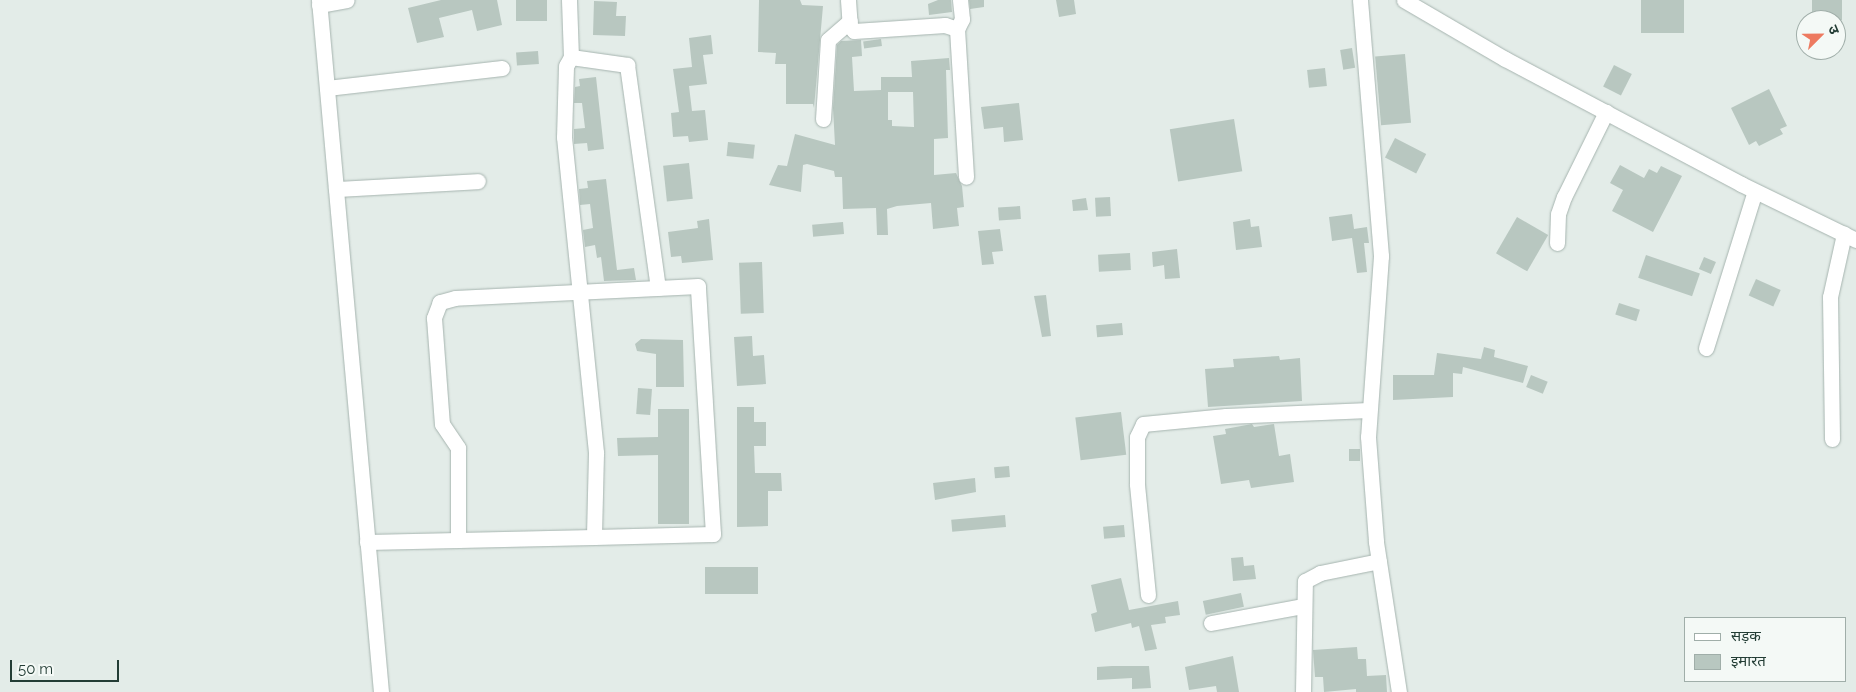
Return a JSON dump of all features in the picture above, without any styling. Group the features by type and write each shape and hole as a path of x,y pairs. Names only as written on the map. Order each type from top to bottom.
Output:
{"street":[{"path":"347,0 319,3 381,692"},
{"path":"569,0 571,57 566,66 564,136 578,292 596,453 594,537"},
{"path":"848,0 852,30 858,32 921,26 957,29"},
{"path":"960,0 962,19 957,29 966,178"},
{"path":"1360,0 1380,256 1369,410 1370,474 1379,561 1399,692"},
{"path":"1404,0 1606,112 1755,191 1850,237 1830,297 1832,439"},
{"path":"823,119 828,40 850,21"},
{"path":"571,57 627,65 658,288"},
{"path":"327,88 502,68"},
{"path":"1557,243 1558,214 1564,197 1606,112"},
{"path":"336,189 478,181"},
{"path":"1706,348 1755,191"},
{"path":"368,542 594,537 712,534 698,286 455,298 440,302 436,307 442,424 458,448 458,540"},
{"path":"1148,595 1137,484 1137,437 1143,424 1226,416 1369,410"},
{"path":"1304,692 1303,606 1305,581 1312,575 1379,561"},
{"path":"1211,623 1303,606"}],"building":[{"path":"441,0 497,0 502,25 477,31 472,10 439,18 444,37 417,43 408,8"},
{"path":"516,0 547,0 547,21 516,21"},
{"path":"759,0 800,0 802,5 823,6 814,108 813,104 786,104 786,64 775,64 776,53 758,52"},
{"path":"938,0 951,0 952,12 929,15 928,4"},
{"path":"969,0 984,0 984,7 970,9"},
{"path":"1056,0 1074,0 1076,14 1059,17"},
{"path":"1641,0 1684,0 1684,33 1641,33"},
{"path":"1812,0 1842,0 1842,10 1812,10"},
{"path":"594,1 617,2 616,16 626,16 625,36 593,35"},
{"path":"711,35 713,54 703,55 707,84 689,86 692,111 705,110 708,140 689,142 688,136 673,137 671,113 679,112 673,69 692,67 689,38"},
{"path":"881,39 882,46 864,48 863,42"},
{"path":"861,40 862,56 852,57 854,91 881,90 881,77 912,77 911,61 949,58 950,70 946,70 948,138 934,139 934,175 956,173 962,186 964,207 957,208 959,226 933,229 931,203 897,206 887,209 888,235 877,235 876,208 843,209 842,177 835,177 834,171 807,164 803,165 801,192 769,185 778,165 787,166 795,134 835,145 833,108 837,45 841,41","holes":["888,92 913,92 914,127 892,126 892,120 888,120"]},
{"path":"1352,48 1355,68 1343,70 1340,50"},
{"path":"538,51 539,64 517,66 516,53"},
{"path":"1405,54 1411,123 1381,125 1375,57"},
{"path":"1614,65 1632,74 1621,95 1603,86"},
{"path":"1325,68 1327,86 1309,88 1307,70"},
{"path":"596,77 604,149 588,151 587,143 574,144 574,129 585,128 582,103 574,103 575,87 580,86 579,79"},
{"path":"1769,89 1787,126 1780,129 1783,134 1759,146 1756,141 1749,145 1731,108"},
{"path":"1019,103 1023,140 1004,142 1003,127 984,129 981,107"},
{"path":"1234,119 1242,171 1178,182 1170,129"},
{"path":"1395,138 1426,154 1416,173 1385,158"},
{"path":"728,142 755,145 753,159 727,156"},
{"path":"689,163 693,199 667,202 663,166"},
{"path":"1620,165 1644,178 1649,169 1657,173 1661,166 1682,176 1653,232 1612,211 1623,190 1610,183"},
{"path":"606,179 617,270 634,268 636,280 604,281 601,257 597,258 595,245 585,247 583,230 593,228 590,204 580,205 579,189 588,188 587,181"},
{"path":"1110,197 1111,216 1096,217 1095,198"},
{"path":"1086,198 1088,210 1073,211 1072,200"},
{"path":"1020,206 1021,219 999,221 998,208"},
{"path":"1352,214 1354,229 1367,227 1369,243 1364,243 1367,272 1357,273 1352,238 1332,241 1329,217"},
{"path":"1517,217 1548,235 1527,271 1496,253"},
{"path":"709,219 713,260 682,263 681,256 671,257 668,232 698,228 697,221"},
{"path":"1250,219 1251,227 1259,226 1262,247 1236,250 1233,222"},
{"path":"843,222 844,234 813,237 812,225"},
{"path":"1000,229 1003,251 992,252 994,264 982,265 978,231"},
{"path":"1177,249 1180,278 1165,279 1164,265 1153,267 1152,252"},
{"path":"1130,253 1131,270 1099,272 1098,255"},
{"path":"1646,255 1700,274 1692,296 1638,278"},
{"path":"1704,257 1716,262 1711,274 1699,269"},
{"path":"762,262 764,313 741,314 739,263"},
{"path":"1756,279 1781,290 1773,306 1749,295"},
{"path":"1046,295 1051,336 1042,337 1034,296"},
{"path":"1619,303 1640,310 1636,321 1615,314"},
{"path":"1122,323 1123,335 1097,337 1096,325"},
{"path":"752,336 753,356 764,355 766,384 737,386 734,337"},
{"path":"641,339 683,340 684,387 656,387 656,354 637,351 635,344"},
{"path":"1484,347 1495,350 1494,357 1528,366 1523,383 1463,367 1462,374 1453,373 1453,397 1393,400 1393,375 1434,375 1437,353 1481,359"},
{"path":"1279,356 1280,360 1300,358 1302,401 1208,407 1205,369 1234,367 1233,359"},
{"path":"1531,375 1548,382 1543,394 1526,387"},
{"path":"638,388 652,389 650,415 636,414"},
{"path":"737,407 754,407 754,422 766,422 766,446 754,446 755,473 781,473 782,491 768,491 768,526 737,527"},
{"path":"658,409 689,409 689,524 658,524 658,455 618,456 617,438 658,437"},
{"path":"1121,412 1126,455 1081,460 1075,418"},
{"path":"1252,424 1254,427 1274,424 1279,456 1290,454 1294,482 1251,488 1249,480 1221,484 1213,436 1226,434 1225,429"},
{"path":"1349,449 1360,449 1360,461 1349,461"},
{"path":"1009,466 1010,477 995,478 994,467"},
{"path":"975,478 976,492 935,500 933,483"},
{"path":"1005,515 1006,527 952,532 951,520"},
{"path":"1124,525 1125,537 1104,539 1103,527"},
{"path":"1243,557 1244,566 1254,565 1256,579 1233,581 1231,558"},
{"path":"705,567 758,567 758,594 705,594"},
{"path":"1121,578 1129,610 1178,601 1180,615 1165,617 1166,623 1151,625 1157,649 1145,651 1139,626 1132,628 1131,623 1095,632 1091,614 1097,612 1091,585"},
{"path":"1241,593 1244,607 1206,615 1203,601"},
{"path":"1357,647 1358,659 1366,659 1367,676 1386,675 1387,692 1356,692 1356,689 1324,692 1323,677 1315,677 1313,650"},
{"path":"1233,656 1239,692 1217,692 1216,686 1189,690 1185,667"},
{"path":"1149,666 1151,688 1132,689 1132,678 1097,680 1097,667"}]}
